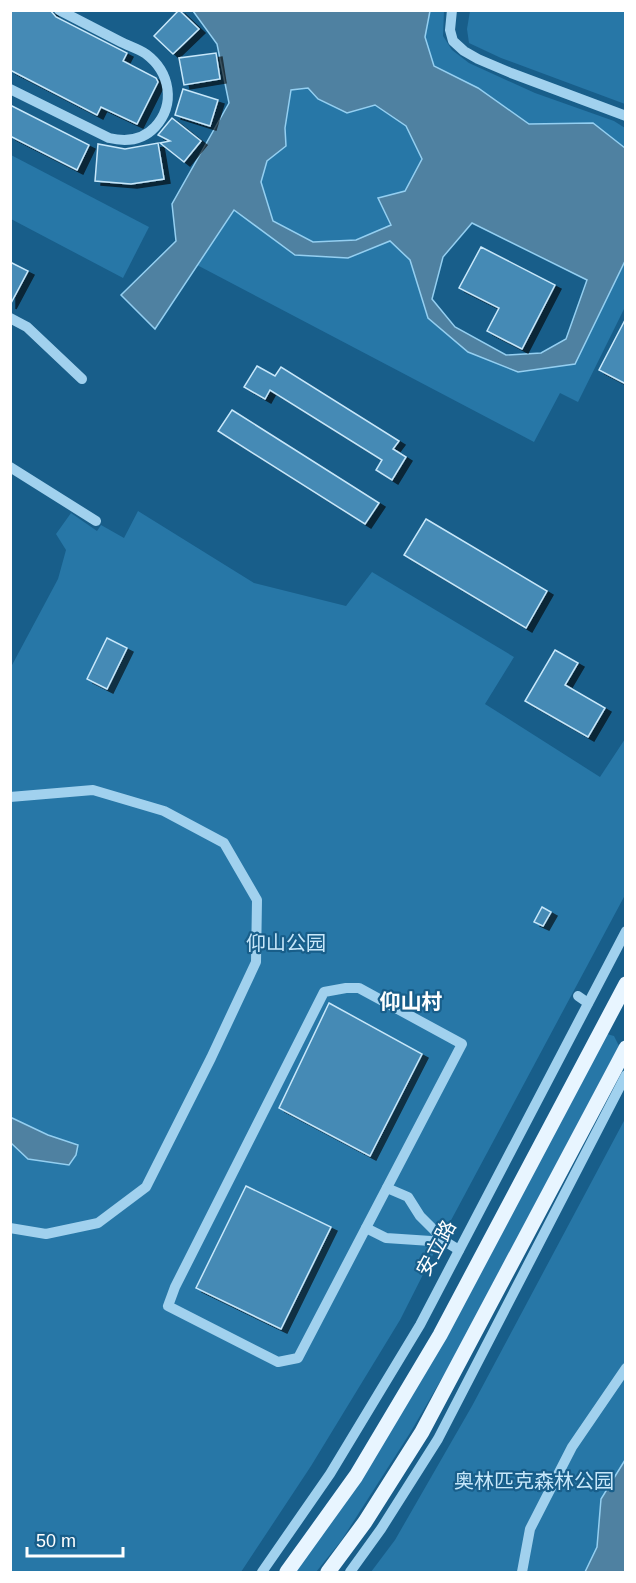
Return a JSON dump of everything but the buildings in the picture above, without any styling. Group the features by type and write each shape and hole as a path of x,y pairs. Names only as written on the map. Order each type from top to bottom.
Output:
{"main road":[{"path":"287,1572 356,1476 440,1335 626,984"},
{"path":"328,1572 365,1522 422,1432 626,1048"}],"street":[{"path":"10,89 109,138 119,140 140,137 152,130 161,120 169,97 167,85 158,66 145,54 59,10"},
{"path":"452,10 450,30 453,41 478,59 626,116"},
{"path":"10,318 27,327 82,379"},
{"path":"10,467 96,521"},
{"path":"10,797 93,790 164,811 224,843 257,900 256,962 146,1187 98,1223 46,1234 10,1228"},
{"name":"安立路","path":"261,1572 330,1474 420,1325 626,931"},
{"path":"346,988 359,988 462,1044 366,1228 298,1358 278,1362 168,1306 175,1287 324,992 346,988"},
{"path":"578,996 588,1003"},
{"path":"350,1572 381,1529 438,1439 626,1076"},
{"path":"387,1188 408,1197 420,1216 446,1242 459,1250"},
{"path":"366,1228 386,1238 446,1242"},
{"path":"522,1572 531,1529 572,1447 626,1368"}],"green space":[{"path":"430,11 444,11 443,36 452,50 469,63 535,93 614,121 625,128 625,148 593,123 529,124 478,88 434,65 425,37"},
{"path":"470,11 625,11 625,104 501,58 469,43 467,29"},
{"path":"308,88 318,99 347,113 375,105 406,126 422,159 391,225 356,240 313,242 273,221 261,182 267,161 286,146 285,128 291,89"},
{"path":"11,155 149,227 123,278 11,219"},
{"path":"234,210 295,255 348,258 390,240 410,260 428,318 468,352 575,364 625,261 625,307 578,402 560,393 534,442 197,265"},
{"name":"仰山公园","path":"138,511 254,583 346,606 372,572 514,657 485,704 600,777 625,739 625,895 400,1320 311,1466 241,1572 11,1572 11,667 58,579 66,550 56,534 71,513 97,531 101,525 124,538"},
{"path":"607,1034 614,1036 619,1046 452,1361 410,1433 341,1541 316,1572 295,1572"},
{"name":"奥林匹克森林公园","path":"625,1119 625,1572 371,1572 395,1540 472,1406"}],"shaded area":[{"path":"193,11 430,11 425,37 434,66 478,88 529,124 593,123 625,148 625,261 575,364 518,372 468,352 428,318 410,260 390,241 348,258 295,255 234,210 155,329 121,295 176,241 172,204 229,103 217,44","holes":["308,88 318,99 347,113 375,105 406,126 422,159 405,191 378,198 391,225 356,240 313,242 273,221 261,182 267,161 286,146 285,128 291,90","472,223 587,280 566,339 541,353 506,355 455,327 432,299 443,257"]},
{"path":"10,1117 48,1135 78,1145 76,1155 69,1165 28,1159 11,1143"},
{"path":"625,1460 625,1572 585,1572 597,1547 601,1499"}],"district":[{"name":"仰山村","path":"411,1001"}]}
